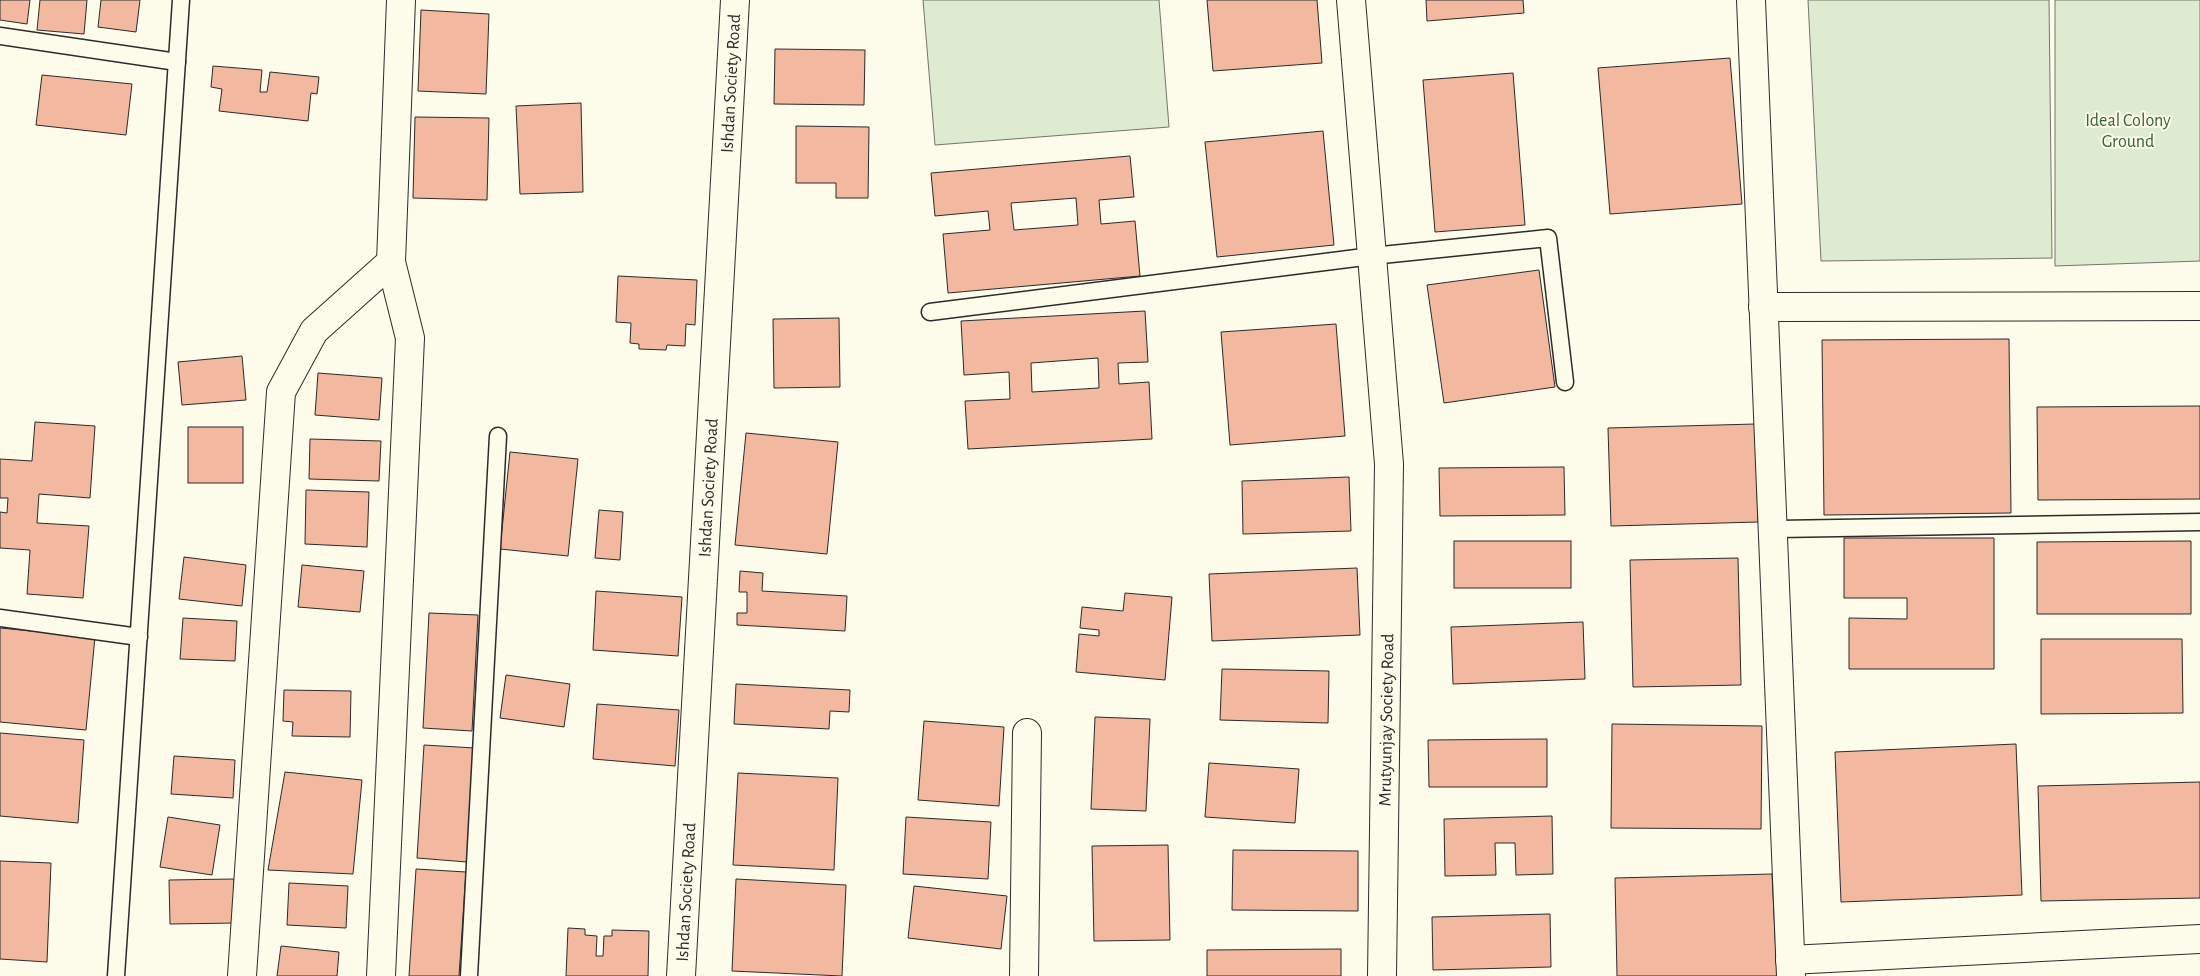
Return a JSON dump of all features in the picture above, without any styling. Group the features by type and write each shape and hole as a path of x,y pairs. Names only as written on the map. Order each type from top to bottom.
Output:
{"street":[{"path":"381,976 410,338 391,262 401,0"},
{"name":"Ishdan Society Road","path":"682,976 735,0"},
{"name":"Mrutyunjay Society Road","path":"1351,0 1389,464 1382,976"},
{"path":"1751,0 1790,968 2200,939"},
{"path":"242,976 281,392 314,331 391,262"},
{"path":"1763,307 2200,306"},
{"path":"1024,976 1027,733"}],"lane":[{"path":"116,976 181,0"},
{"path":"0,36 177,62"},
{"path":"930,312 1372,256 1548,238 1564,382"},
{"path":"469,976 498,436"},
{"path":"1772,529 2200,522"},
{"path":"0,618 139,636"}],"green space":[{"path":"923,0 1159,0 1169,127 935,145"},
{"path":"1808,0 2049,0 2052,258 1821,261"},
{"name":"Ideal Colony Ground","path":"2055,0 2200,0 2200,261 2055,266"}],"building":[{"path":"0,0 30,0 27,24 0,20"},
{"path":"40,0 87,0 84,34 37,30"},
{"path":"101,0 140,0 136,32 98,27"},
{"path":"1207,0 1317,0 1322,63 1213,71"},
{"path":"1426,0 1523,0 1524,13 1427,21"},
{"path":"421,10 489,14 486,94 418,91"},
{"path":"775,49 865,50 864,105 774,104"},
{"path":"1730,58 1742,204 1610,214 1598,68"},
{"path":"213,66 262,70 260,92 267,92 270,72 319,77 317,94 311,93 308,121 219,111 222,89 211,87"},
{"path":"1513,73 1525,225 1435,232 1423,80"},
{"path":"42,75 132,84 126,135 36,125"},
{"path":"581,103 583,192 520,194 516,106"},
{"path":"415,117 489,118 487,200 413,198"},
{"path":"796,126 869,127 868,198 836,198 836,183 796,183"},
{"path":"1323,131 1334,245 1217,257 1205,142"},
{"path":"1130,156 1134,197 1099,200 1101,224 1135,221 1140,276 948,293 943,234 990,230 988,211 935,216 931,173","holes":["1076,198 1078,225 1014,230 1011,203"]},
{"path":"1539,270 1555,387 1444,403 1427,285"},
{"path":"618,276 697,280 695,325 686,324 685,346 667,345 666,350 639,349 639,344 630,343 631,323 616,322"},
{"path":"1145,311 1148,362 1118,363 1119,384 1149,382 1152,439 968,449 965,401 1010,399 1009,372 964,375 961,321","holes":["1098,358 1099,388 1032,392 1031,363"]},
{"path":"839,318 840,387 774,388 773,319"},
{"path":"1336,324 1345,436 1230,445 1221,332"},
{"path":"2009,339 2011,513 1824,515 1822,340"},
{"path":"242,356 246,400 182,405 178,362"},
{"path":"318,373 382,378 379,420 315,415"},
{"path":"2200,406 2200,499 2038,500 2037,407"},
{"path":"35,422 95,426 90,498 39,494 37,523 89,526 83,598 27,594 30,550 0,548 0,512 7,513 8,498 0,498 0,459 32,461"},
{"path":"1755,424 1758,522 1611,526 1608,428"},
{"path":"188,427 243,427 243,483 188,483"},
{"path":"746,433 838,442 827,554 735,545"},
{"path":"310,439 381,441 379,481 309,479"},
{"path":"510,452 578,459 568,556 500,549"},
{"path":"1564,467 1565,515 1440,516 1439,468"},
{"path":"1349,477 1351,531 1243,534 1242,481"},
{"path":"306,490 369,492 367,547 305,544"},
{"path":"599,510 623,512 620,560 595,558"},
{"path":"1844,538 1994,538 1994,669 1849,669 1849,618 1907,619 1907,598 1844,598"},
{"path":"1454,541 1571,541 1571,588 1454,588"},
{"path":"2191,541 2191,614 2037,614 2037,542"},
{"path":"184,557 246,565 242,606 179,599"},
{"path":"1738,558 1741,685 1633,687 1630,560"},
{"path":"302,565 364,571 360,612 298,607"},
{"path":"1357,568 1360,635 1212,641 1209,574"},
{"path":"740,571 763,573 762,591 847,596 845,631 737,625 737,613 747,613 747,592 739,592"},
{"path":"596,591 682,597 678,656 593,650"},
{"path":"1125,593 1172,597 1165,680 1076,672 1079,634 1099,636 1099,630 1080,628 1082,607 1123,611"},
{"path":"429,613 478,615 472,731 423,728"},
{"path":"183,618 237,621 235,661 180,659"},
{"path":"1583,622 1585,679 1453,684 1451,627"},
{"path":"0,628 95,637 86,730 0,722"},
{"path":"2041,639 2182,639 2183,713 2041,714"},
{"path":"1222,669 1329,671 1328,723 1220,720"},
{"path":"506,675 570,684 564,727 500,718"},
{"path":"736,684 850,690 849,712 830,711 829,729 734,724"},
{"path":"284,690 351,691 350,737 292,736 293,722 283,721"},
{"path":"597,704 679,710 675,766 593,759"},
{"path":"1095,717 1150,719 1146,811 1091,809"},
{"path":"924,721 1004,727 999,806 918,800"},
{"path":"1612,724 1762,726 1761,829 1611,828"},
{"path":"0,733 84,740 78,823 0,816"},
{"path":"1547,739 1547,787 1429,787 1428,740"},
{"path":"2016,744 2022,895 1841,902 1835,752"},
{"path":"424,745 475,748 467,862 417,858"},
{"path":"174,756 235,760 233,798 171,794"},
{"path":"1209,763 1299,769 1295,823 1205,817"},
{"path":"285,772 362,780 353,874 268,870"},
{"path":"738,773 838,778 834,870 733,865"},
{"path":"2200,782 2200,898 2041,901 2038,786"},
{"path":"1552,816 1553,874 1516,875 1515,843 1495,843 1496,875 1445,876 1444,819"},
{"path":"168,817 220,825 212,875 160,867"},
{"path":"906,817 991,822 988,879 903,874"},
{"path":"1168,845 1170,940 1094,941 1092,846"},
{"path":"1233,850 1358,851 1358,911 1232,910"},
{"path":"0,861 51,863 47,962 0,959"},
{"path":"416,869 466,872 459,976 409,976"},
{"path":"1772,874 1777,976 1617,976 1615,878"},
{"path":"234,879 235,923 170,924 169,880"},
{"path":"736,879 846,885 842,976 732,971"},
{"path":"289,883 348,886 346,928 287,925"},
{"path":"914,886 1007,896 1001,949 908,938"},
{"path":"1550,914 1551,967 1433,970 1432,917"},
{"path":"568,928 585,929 585,935 597,936 596,956 603,956 604,936 612,936 612,930 649,931 648,976 566,976"},
{"path":"281,946 339,952 337,976 277,976"},
{"path":"1341,949 1341,976 1207,976 1207,950"}]}
